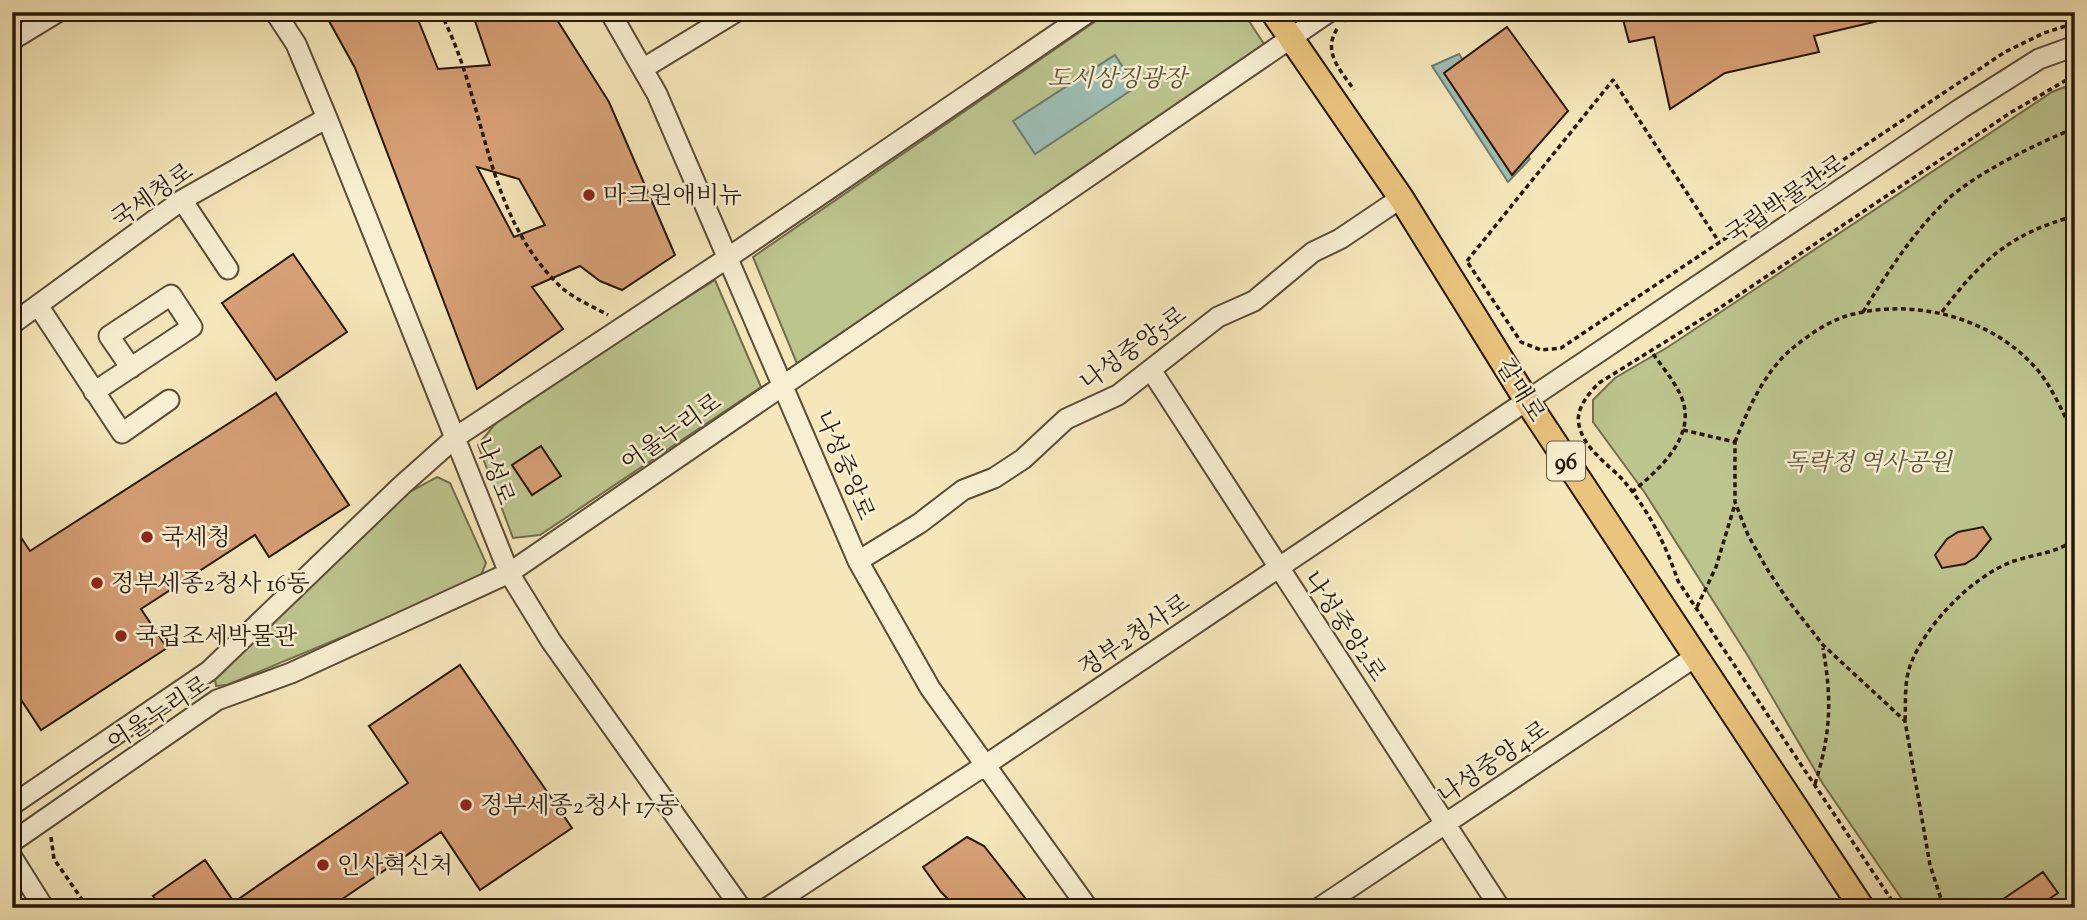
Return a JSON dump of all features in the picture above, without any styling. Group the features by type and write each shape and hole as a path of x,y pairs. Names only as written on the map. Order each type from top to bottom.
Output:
{"main road":[{"name":"갈매로","path":"1273,12 1401,198 1527,401 1862,908"}],"street":[{"path":"12,40 58,12"},
{"name":"나성로","path":"275,12 296,44 327,118 509,573 551,642 741,908"},
{"name":"나성중앙로","path":"610,12 644,68 729,257 858,561 930,688 1088,908"},
{"path":"644,68 736,12"},
{"name":"어울누리로","path":"12,805 209,671 401,486 456,437 729,257 1088,12"},
{"name":"어울누리로","path":"12,842 217,700 291,673 509,573 1329,12"},
{"name":"국립박물관로","path":"1527,401 1960,109 2039,59 2075,46"},
{"name":"국세청로","path":"12,324 39,307 182,200 327,118"},
{"name":"나성중앙5로","path":"858,561 920,523 963,490 994,478 1023,458 1066,419 1118,395 1218,317 1254,301 1313,252 1340,239 1401,198"},
{"path":"182,200 228,269"},
{"path":"39,307 122,433 169,400"},
{"path":"94,392 131,368"},
{"name":"나성중앙2로","path":"1151,370 1500,908"},
{"name":"정부2청사로","path":"767,908 984,766 1527,401"},
{"name":"나성중앙4로","path":"1319,908 1695,657"},
{"path":"12,857 44,908"}],"path":[{"path":"440,12 458,56 498,188 518,232 563,289 609,315"},
{"path":"1358,12 1341,23 1331,39 1330,53 1361,99"},
{"path":"1460,250 1521,342 1553,351 1572,342 2005,52 2044,33 2075,23"},
{"path":"1897,908 1678,581 1668,549 1632,492 1602,463 1587,440 1579,425 1580,413 1585,397 1599,383 2010,113 2075,75"},
{"path":"1467,261 1613,80 1719,242"},
{"path":"1863,312 1913,239 1948,199 1985,173 2075,128"},
{"path":"1942,312 1964,281 2009,242 2042,225 2075,216"},
{"path":"1697,607 1716,567 1732,522 1735,502 1735,442 1759,391 1791,348 1819,329 1852,314 1942,312 1969,322 2001,340 2032,364 2075,438"},
{"path":"1632,492 1665,466 1683,430 1681,394 1651,351"},
{"path":"1683,430 1735,442"},
{"path":"1735,502 1748,535 1787,600 1823,646 1905,721"},
{"path":"1944,908 1930,865 1905,721 1909,669 1926,636 1960,595 2013,561 2044,555 2075,540"},
{"path":"1815,784 1827,747 1831,716 1823,646"},
{"path":"53,839 54,859 88,908"},
{"path":"2056,908 2075,896"},
{"path":"2064,902 2068,908"}],"green space":[{"name":"도시상징광장","path":"1109,12 1243,12 1266,47 798,366 753,257"},
{"name":"독락정 역사공원","path":"2075,83 2075,908 1908,908 1823,784 1748,656 1645,493 1593,422 1593,400 1615,378 1668,347 2052,92"},
{"path":"715,280 761,387 540,535 513,538 478,445 504,413"},
{"path":"437,477 450,483 486,563 479,580 227,685 216,686 215,679 402,496"}],"water":[{"path":"1459,54 1530,159 1508,182 1432,66"},
{"path":"1115,55 1136,87 1035,154 1013,121"}],"building":[{"name":"마크원애비뉴","path":"324,12 415,12 438,69 490,65 472,12 552,12 609,102 675,255 622,290 600,281 580,266 532,287 563,329 477,389 355,68","holes":["477,167 519,179 545,225 514,237"]},
{"path":"1621,12 1891,12 1891,18 1814,36 1819,52 1725,73 1670,109 1654,37 1629,42"},
{"path":"1507,27 1568,111 1512,175 1444,73"},
{"path":"293,254 347,332 276,380 222,303"},
{"name":"정부세종2청사 16동","path":"276,393 349,505 269,557 255,535 141,609 167,648 41,730 12,686 12,524 30,551"},
{"path":"541,446 561,476 532,495 512,465"},
{"path":"1983,527 1991,539 1976,557 1965,564 1942,568 1935,555 1947,539 1958,532"},
{"name":"정부세종2청사 17동","path":"460,665 572,828 480,890 441,832 329,908 161,908 153,896 205,860 234,902 408,783 369,726"},
{"path":"967,837 984,846 1033,908 957,908 941,892 923,867"},
{"path":"2043,872 2058,893 2035,908 1990,908"}],"place":[{"name":"마크원애비뉴","path":"589,195"},
{"name":"국세청","path":"147,537"},
{"name":"정부세종2청사 16동","path":"97,583"},
{"name":"국립조세박물관","path":"121,636"},
{"name":"정부세종2청사 17동","path":"466,805"},
{"name":"인사혁신처","path":"323,865"}]}
